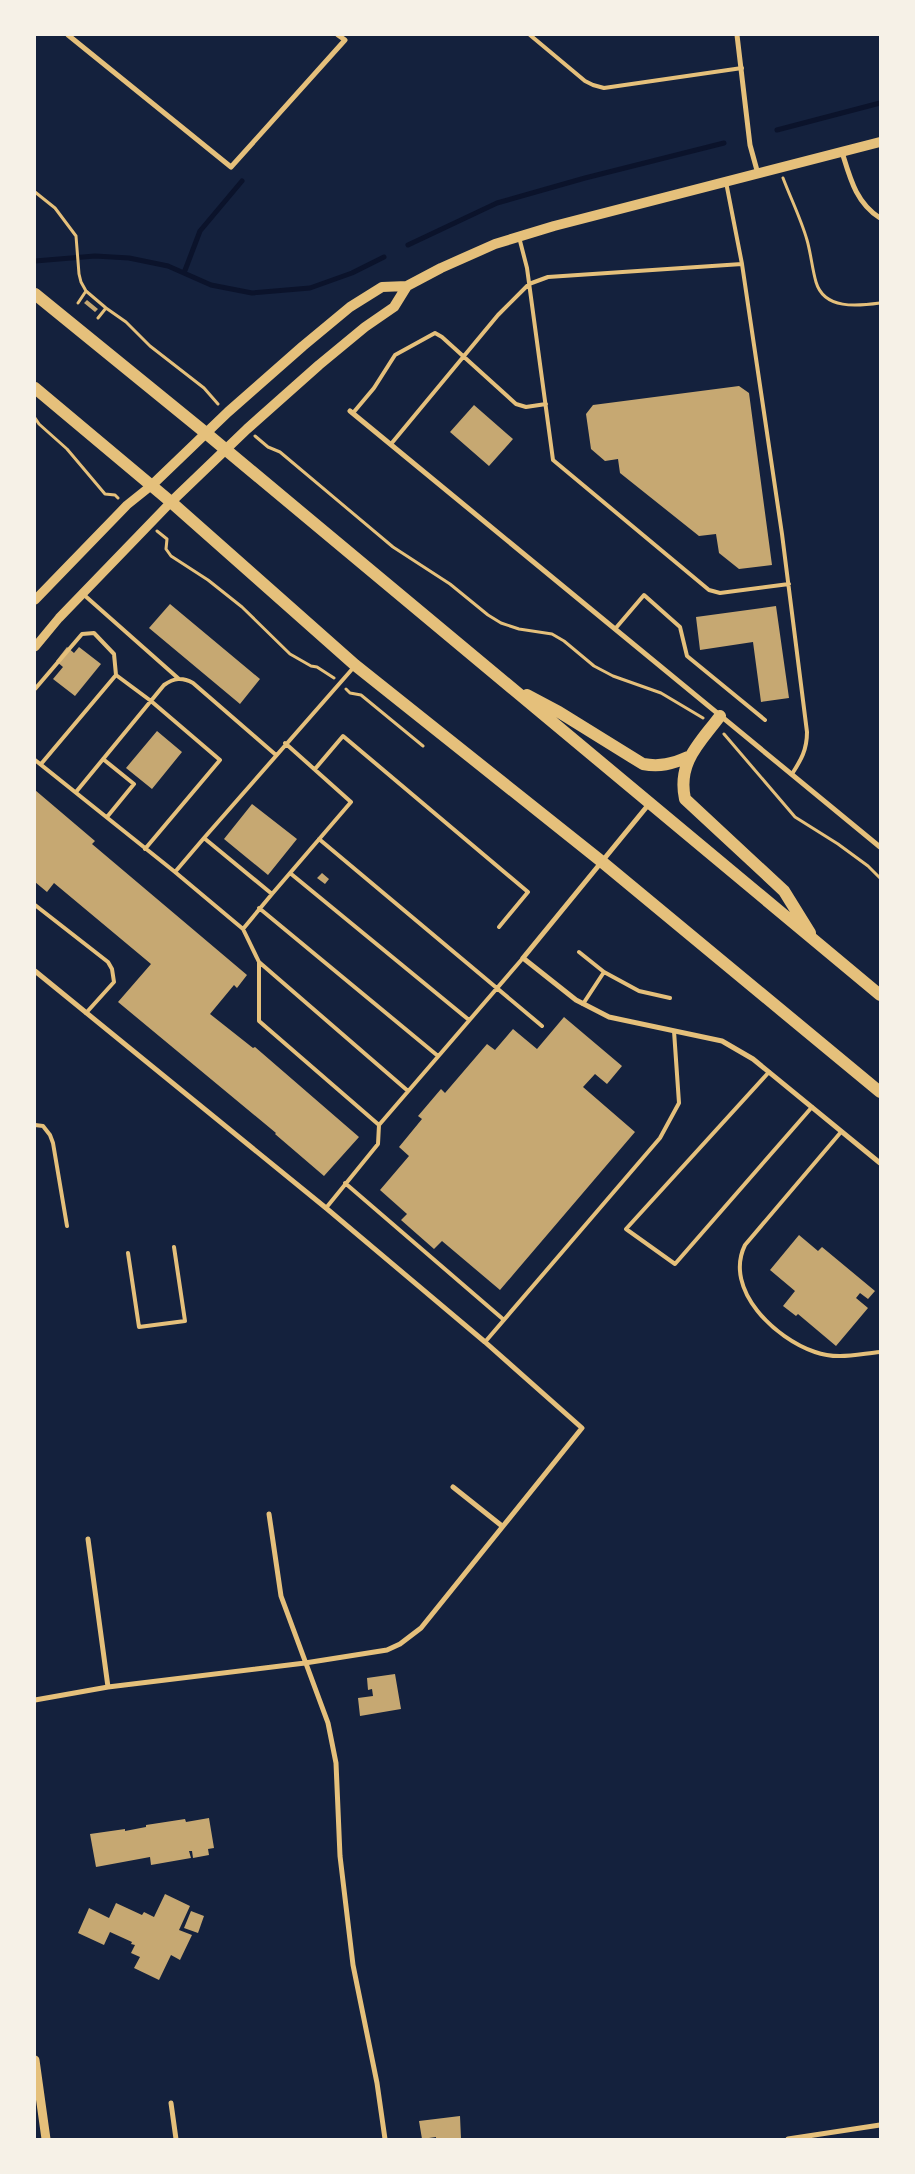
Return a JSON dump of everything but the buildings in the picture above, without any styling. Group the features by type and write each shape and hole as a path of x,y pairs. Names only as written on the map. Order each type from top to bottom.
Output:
{"main road":[{"path":"152,485 228,412 289,358 350,307 382,287 407,286 495,244 554,226 880,142"},
{"path":"171,502 319,365 365,327 394,307 407,286"},
{"path":"35,294 207,434 880,995"},
{"path":"36,390 152,485 356,665 601,861 880,1092"},
{"path":"503,682 558,712 643,764 656,767 673,764 688,757 717,721"},
{"path":"688,757 682,785 685,799 784,891 814,941"}],"street":[{"path":"68,35 231,167 345,40 338,35"},
{"path":"737,35 750,145 758,174"},
{"path":"842,152 853,187 862,203 880,218"},
{"path":"352,412 615,629 717,721 792,774 880,847"},
{"path":"35,600 127,505 152,485"},
{"path":"35,646 82,593 171,502"},
{"path":"649,804 523,958 583,1004 609,1017 722,1041 753,1059 880,1163"},
{"path":"35,971 326,1208 485,1342 582,1428 421,1628 400,1644 387,1650 305,1663 108,1687 35,1700"},
{"path":"453,1487 502,1526"},
{"path":"269,1514 281,1596 328,1723 336,1763 340,1856 353,1965 378,2083 385,2139"},
{"path":"88,1539 108,1687"},
{"path":"35,2060 46,2139"},
{"path":"171,2103 176,2139"},
{"path":"788,2139 880,2125"}],"lane":[{"path":"530,35 585,81 604,88 742,68"},
{"path":"726,182 742,264 789,584 808,732 808,743 804,756 792,774"},
{"path":"519,237 529,284 553,460 710,590 720,593 789,584"},
{"path":"391,444 498,315 529,284 548,276 742,264"},
{"path":"352,412 374,388 395,355 430,335 439,334 516,404 526,407 546,404"},
{"path":"82,593 179,679 193,683 276,755"},
{"path":"615,629 644,595 680,627 687,656 765,720"},
{"path":"35,690 82,634 94,633 114,654 116,675 41,764"},
{"path":"175,872 285,743 356,665"},
{"path":"116,675 151,701 220,760 146,849"},
{"path":"76,792 164,685 179,679"},
{"path":"315,769 344,736 528,892 499,927"},
{"path":"242,929 351,802 285,743"},
{"path":"103,759 134,784 107,818"},
{"path":"35,760 175,872 242,929 259,962 408,1091"},
{"path":"204,838 272,894"},
{"path":"319,839 542,1026"},
{"path":"290,873 469,1020"},
{"path":"35,905 108,962 112,969 114,982 86,1013"},
{"path":"259,908 438,1056"},
{"path":"579,952 604,972 639,991 670,998"},
{"path":"326,1208 378,1144 378,1125 523,958"},
{"path":"259,962 259,1021 378,1125"},
{"path":"583,1004 604,972"},
{"path":"485,1342 660,1138 679,1103 674,1031"},
{"path":"769,1072 626,1229 675,1264 812,1107"},
{"path":"35,1125 43,1126 53,1143 67,1226"},
{"path":"842,1132 746,1246 739,1264 740,1277 750,1302 771,1325 814,1352 837,1357 880,1352"},
{"path":"345,1183 504,1320"},
{"path":"128,1254 139,1327 185,1321 174,1247"}],"path":[{"path":"788,191 807,239 817,284 823,294 835,302 849,306 880,303"},
{"path":"35,192 55,208 69,224 78,244 80,274 86,290 106,308 126,322 150,346 204,388 212,399"},
{"path":"78,303 86,290"},
{"path":"98,318 106,308"},
{"path":"35,418 39,424 67,449 105,494 115,495"},
{"path":"268,447 280,452 393,547 450,584 488,615 501,623 519,629 552,634 564,641 594,666 613,676 661,693 717,721 725,735 795,817 838,844 868,866 880,878"},
{"path":"167,539 166,549 171,556 208,580 242,607 290,654 310,666 317,667 340,682 350,693 361,695 423,746"}],"waterway":[{"path":"777,130 880,103"},
{"path":"408,245 497,203 585,178 724,143"},
{"path":"184,273 200,231 242,181"},
{"path":"35,261 95,256 129,258 168,266 211,285 252,293 310,288 352,273 384,257"}]}
